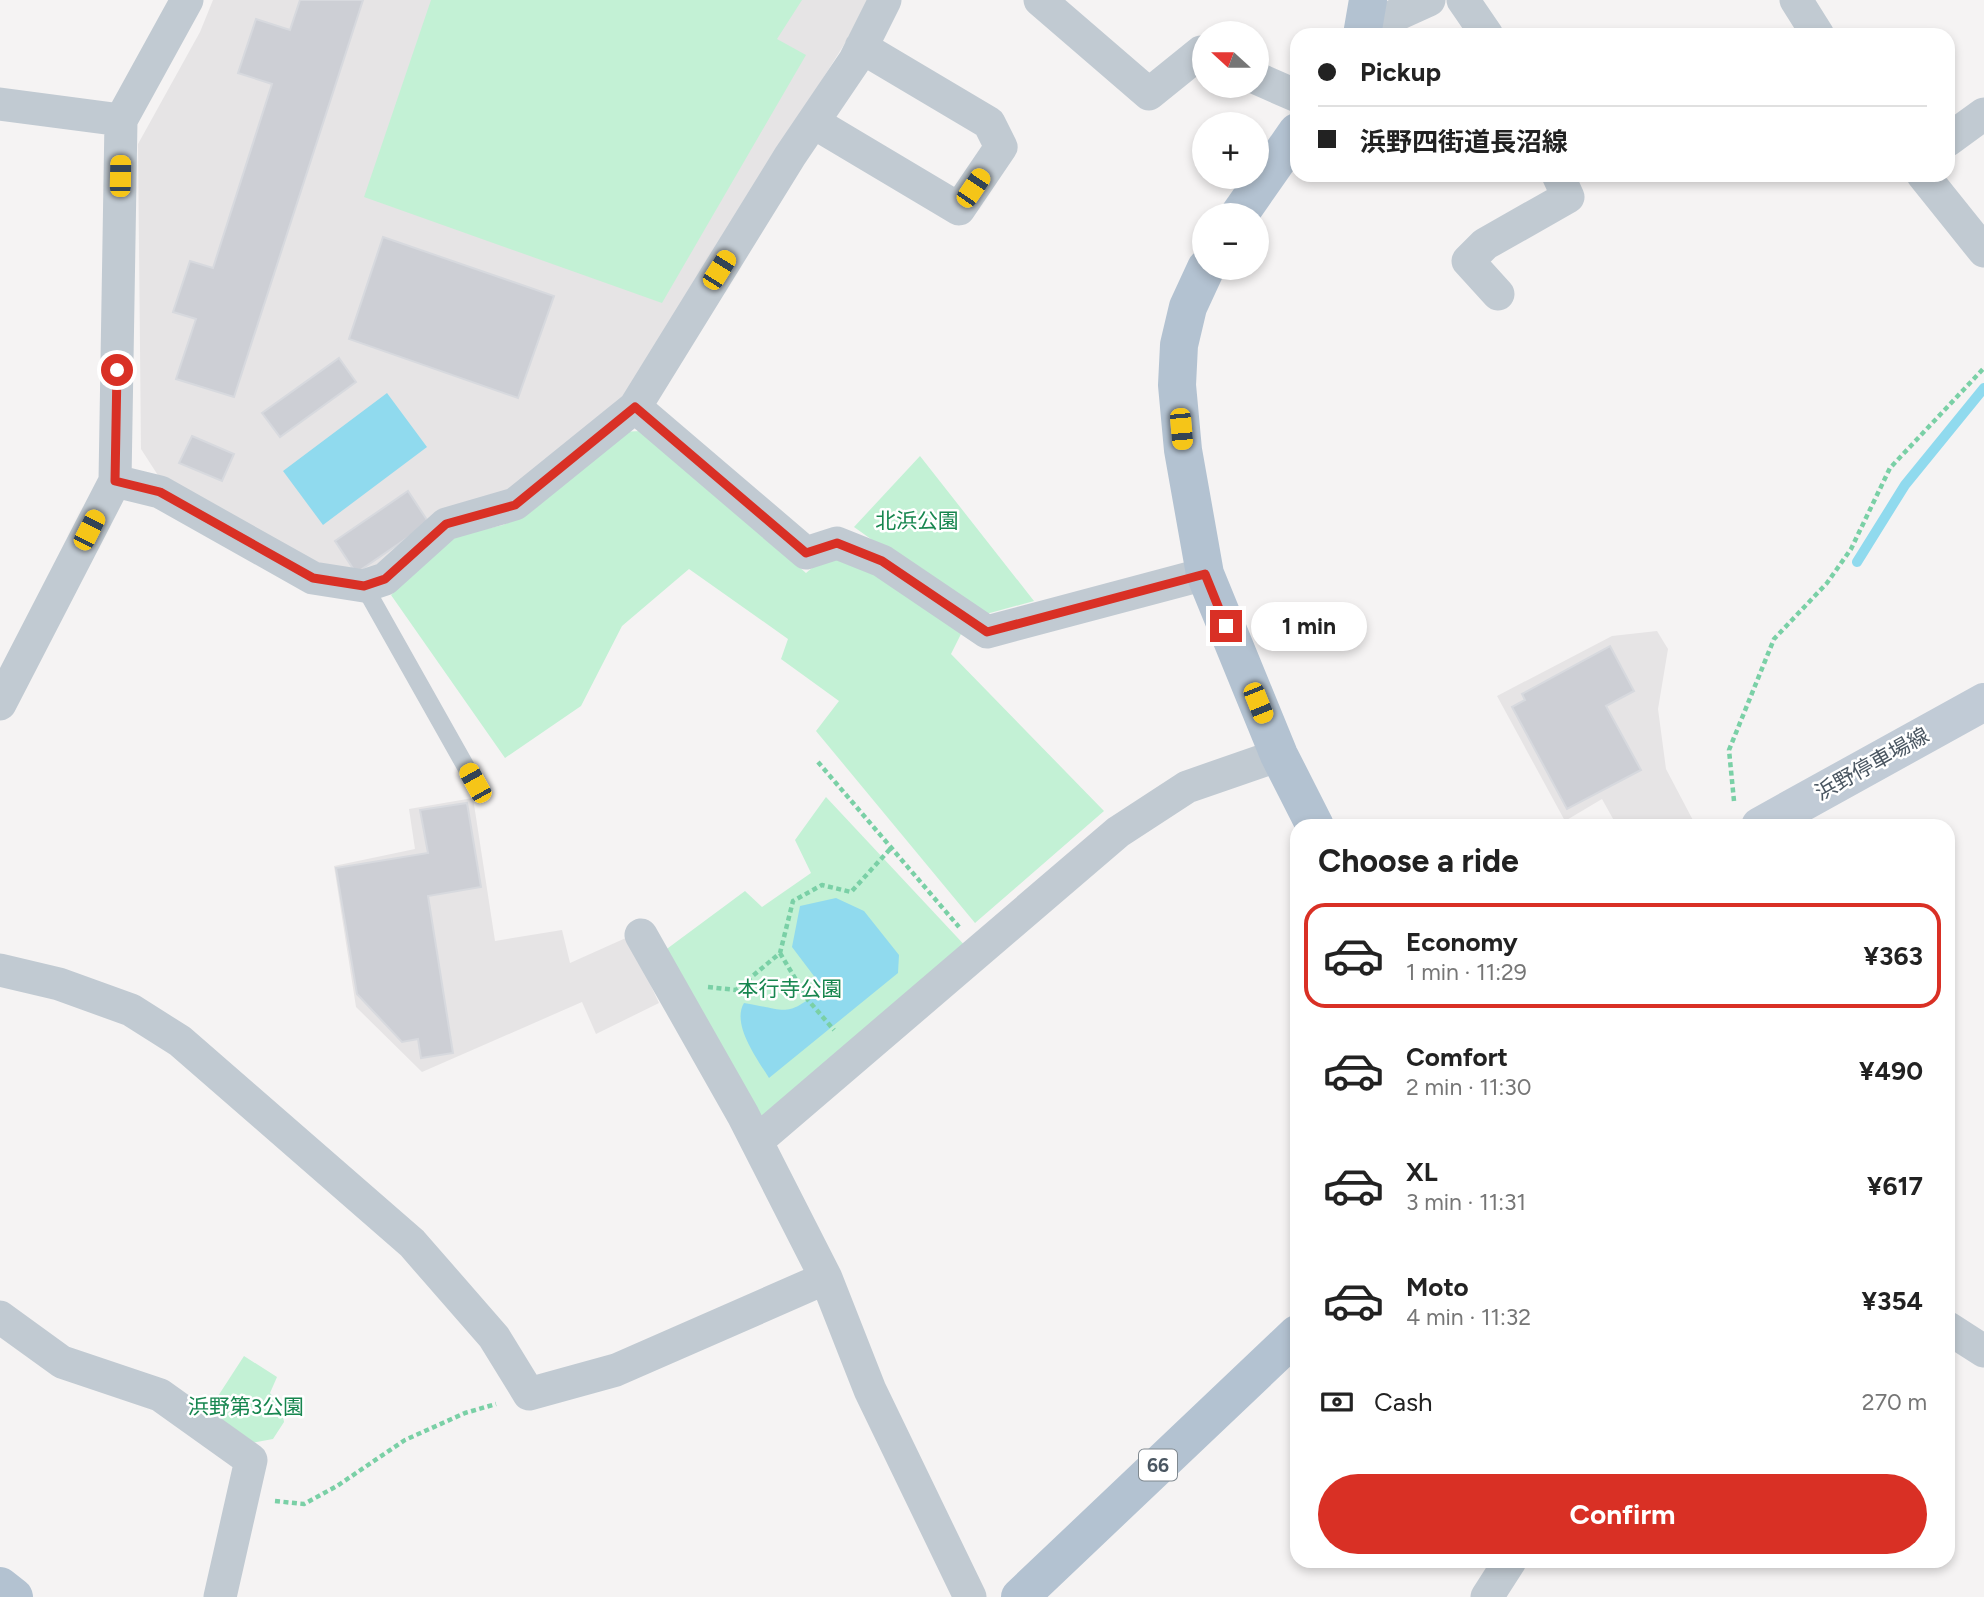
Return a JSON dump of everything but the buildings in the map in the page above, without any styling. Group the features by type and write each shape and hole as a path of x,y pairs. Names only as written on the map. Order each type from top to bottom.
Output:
{"main road":[{"path":"1247,203 1290,142"},
{"path":"1200,280 1188,307 1179,345 1177,385 1183,450 1205,574 1279,755 1311,819"},
{"name":"浜野停車場線","path":"1750,819 1984,702"},
{"name":"66","path":"1020,1597 1290,1341"},
{"path":"0,1586 14,1597"}],"street":[{"path":"0,704 115,481 121,120 187,0"},
{"path":"115,481 160,492 313,578 364,586 385,579 446,524 515,505 635,407 861,47 885,0"},
{"path":"1040,0 1149,94 1192,59"},
{"path":"1365,21 1429,0"},
{"path":"1462,0 1482,28"},
{"path":"1796,0 1814,28"},
{"path":"813,122 960,209 1001,147 989,123 861,47"},
{"path":"1269,84 1290,93"},
{"path":"0,104 121,120"},
{"path":"1955,135 1984,114"},
{"path":"1498,294 1468,261 1485,244 1567,197 1561,182"},
{"path":"1929,182 1984,251"},
{"path":"635,407 806,553 837,543 882,561 987,632 1205,574"},
{"path":"757,1141 1118,832 1187,787 1279,755"},
{"path":"640,935 757,1141 826,1278 870,1390 970,1597"},
{"path":"0,970 59,984 131,1010 180,1041 412,1243 494,1338 529,1394 616,1370 826,1278"},
{"path":"0,1317 62,1362 160,1395 251,1460 220,1597"},
{"path":"1955,1333 1984,1352"},
{"path":"1487,1597 1506,1568"}],"lane":[{"path":"364,586 475,783"}],"path":[{"path":"1748,819 1729,750 1774,639 1827,583 1851,549 1890,468 1984,368"},
{"path":"818,762 981,952"},
{"path":"667,981 736,990 780,953 793,901 822,885 851,892 891,848"},
{"path":"780,953 808,1000 832,1028"},
{"path":"242,1498 304,1504 337,1486 405,1440 465,1413 529,1394"}],"shaded area":[{"path":"213,0 872,0 621,401 511,494 382,575 337,573 161,480 141,449 138,144 200,32"},
{"path":"1657,631 1668,649 1658,709 1666,769 1692,819 1613,819 1602,799 1564,819 1497,696 1612,636"},
{"path":"473,798 495,941 562,930 570,963 628,937 659,1003 596,1034 582,1002 422,1072 356,1007 334,866 415,849 409,809"}],"green space":[{"path":"431,0 802,0 777,39 806,55 662,303 364,197"},
{"path":"641,431 806,573 830,553 877,567 962,632 951,654 1104,811 975,923 816,731 839,701 781,659 788,639 689,569 622,626 581,706 505,758 391,595 447,538 503,525 532,511 621,432"},
{"name":"北浜公園","path":"920,456 1034,601 979,616 854,527"},
{"name":"本行寺公園","path":"826,797 970,951 760,1127 664,951 745,891 762,907 811,873 795,840"},
{"name":"浜野第3公園","path":"244,1356 277,1377 270,1393 281,1406 284,1422 273,1439 251,1443 207,1413"}],"water":[{"path":"387,393 427,447 323,525 283,471"},
{"path":"836,898 864,911 899,955 898,973 769,1078 743,1031 741,1012 744,1003 786,1010 801,1004 823,988 792,947 800,906"}],"waterway":[{"path":"1857,562 1905,485 1984,388"}],"route":[{"path":"117,370 115,481 160,492 313,578 364,586 385,579 446,524 515,505 635,407 806,553 837,543 882,561 987,632 1205,574 1226,626"}]}
